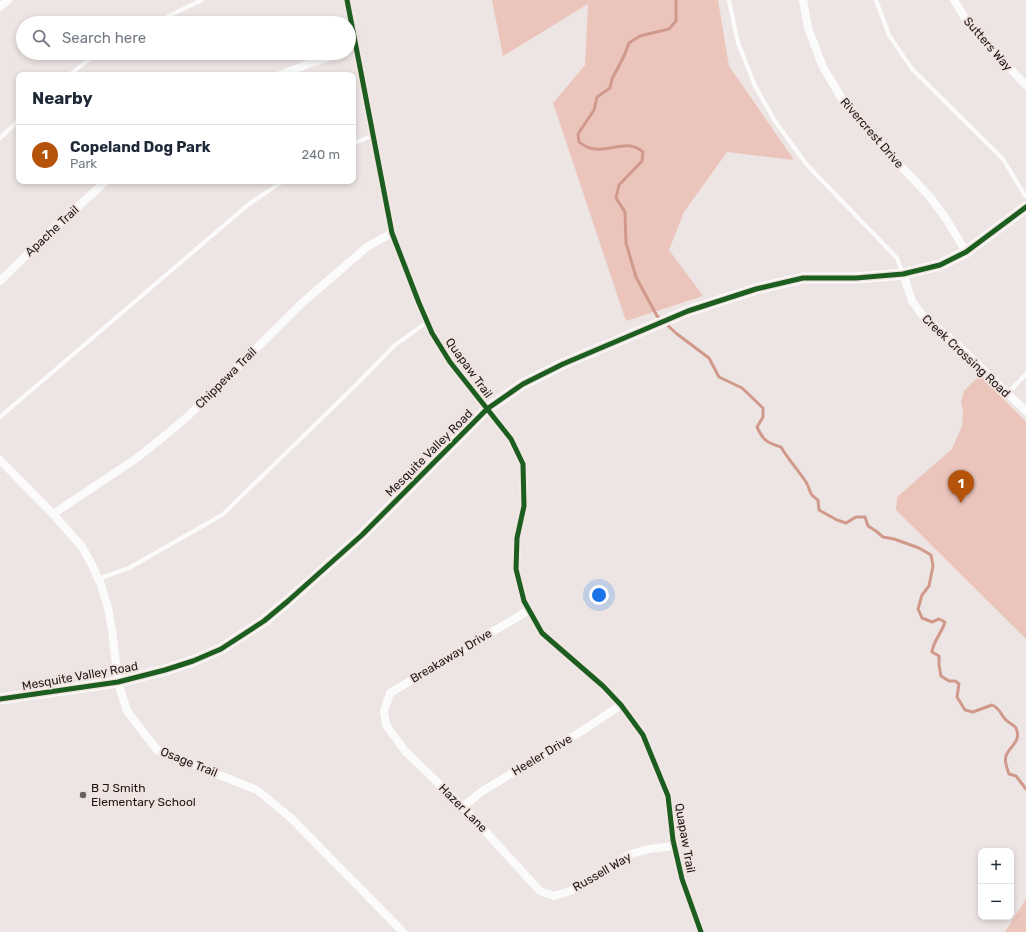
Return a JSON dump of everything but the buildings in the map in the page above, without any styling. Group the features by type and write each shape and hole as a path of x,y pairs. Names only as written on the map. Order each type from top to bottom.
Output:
{"street":[{"path":"0,7 8,0"},
{"name":"Quapaw Trail","path":"347,0 349,16"},
{"name":"Rivercrest Drive","path":"803,0 808,28 823,67 842,99 870,133 930,197 947,220 966,252"},
{"name":"Sutters Way","path":"954,0 971,28 1026,85"},
{"path":"288,72 320,60"},
{"name":"Quapaw Trail","path":"354,60 373,135 392,233 432,333 450,362 511,439 523,464 524,506 517,538 516,569 524,601 542,633 603,686 621,705 644,735 668,796 674,846 682,879 701,932"},
{"name":"Apache Trail","path":"0,281 48,234 103,184"},
{"name":"Mesquite Valley Road","path":"0,700 118,682 193,661 220,649 264,621 362,535 487,409 523,384 563,364 688,311 756,289 803,278 856,278 903,274 940,265 966,252 1026,207"},
{"name":"Chippewa Trail","path":"53,514 137,458 162,438 187,417 302,303 367,248 392,233"},
{"name":"Creek Crossing Road","path":"903,274 912,301 920,313 951,339 1026,412"},
{"name":"Osage Trail","path":"0,460 53,514 82,547 92,564 108,608 118,682 127,710 157,750 257,790 291,818 403,932"},
{"name":"Breakaway Drive","path":"384,711 386,701 390,693 529,610"},
{"name":"Heeler Drive","path":"464,806 481,792 582,731 621,705"},
{"name":"Hazer Lane","path":"384,711 386,724 405,752 464,806 540,891 554,896"},
{"name":"Russell Way","path":"554,896 570,891 631,854 649,849 674,846"}],"lane":[{"path":"169,16 202,0"},
{"path":"729,0 738,42 755,86 775,121 807,165 897,258 903,274"},
{"path":"876,0 889,35 912,69 1003,159 1026,197"},
{"path":"73,72 89,60"},
{"path":"0,138 16,123"},
{"path":"356,143 373,135"},
{"path":"0,417 249,204 279,184"},
{"path":"98,579 129,568 222,514 356,385 395,345 427,321"},
{"path":"1008,393 1026,374"}],"shaded area":[{"path":"492,0 718,0 729,66 794,160 727,152 684,212 669,250 703,296 626,321 553,103 585,65 588,4 503,56"},
{"path":"980,375 1026,422 1026,639 896,510 897,497 952,449 962,426 963,412 961,402 964,391"},
{"path":"1026,899 1026,932 1005,932"}],"waterway":[{"path":"662,320 657,316 636,277 626,243 625,212 616,198 619,185 642,161 643,152 630,146 604,149 590,148 579,142 578,134 594,110 597,97 610,88 612,79 629,43 640,36 669,29 676,21 676,0"},
{"path":"666,324 709,358 719,377 742,388 763,408 763,417 757,427 759,431 766,440 781,447 806,482 811,494 818,500 819,510 837,520 846,523 856,517 865,517 868,526 883,537 894,539 919,548 931,555 933,566 929,586 922,595 918,609 922,618 932,622 939,619 945,622 934,644 932,652 939,656 941,676 949,681 955,681 959,684 957,697 965,710 973,712 992,705 997,708 1006,720 1016,728 1016,740 1005,758 1009,774 1016,776 1026,789"}],"cycle path":[{"path":"347,0 350,16"},
{"path":"356,47 392,233 419,303 432,333 450,362 511,439 523,464 524,506 517,538 516,569 524,601 542,633 603,686 621,705 643,735 668,796 673,840 682,879 701,932"},
{"path":"0,699 118,682 165,670 193,661 221,649 264,621 362,535 487,409 523,384 563,364 688,311 756,289 803,278 856,278 903,274 940,265 966,252 1026,207"}],"place":[{"name":"Copeland Dog Park","path":"961,503"},
{"name":"B J Smith Elementary School","path":"83,795"}]}
